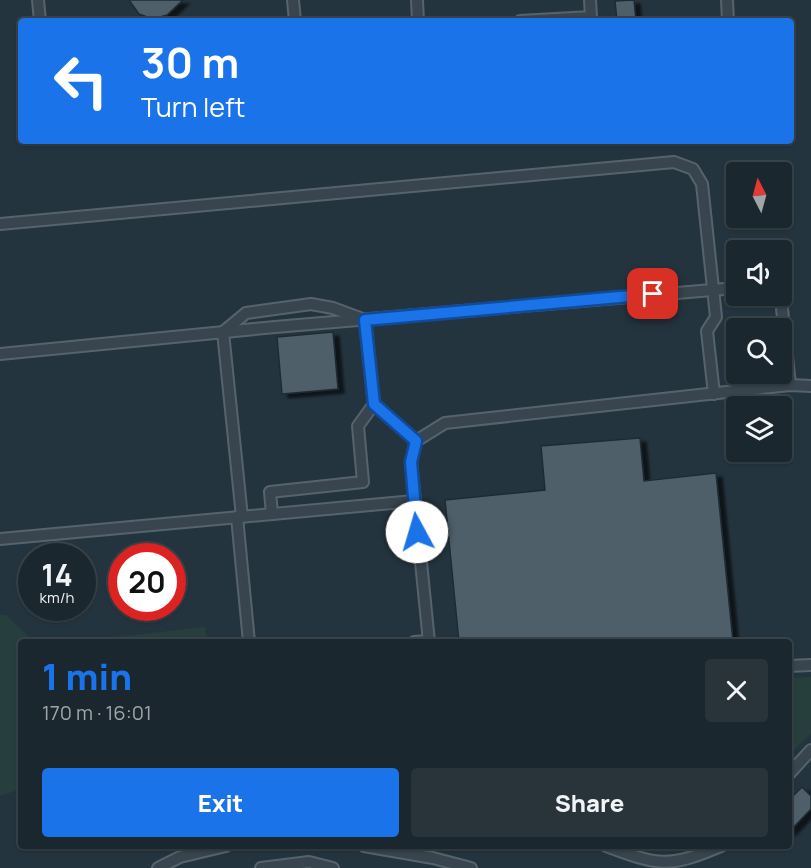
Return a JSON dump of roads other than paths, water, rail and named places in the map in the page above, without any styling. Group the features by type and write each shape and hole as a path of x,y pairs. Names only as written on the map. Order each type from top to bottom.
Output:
{"lane":[{"path":"38,0 40,18"},
{"path":"293,0 295,18"},
{"path":"417,0 418,18"},
{"path":"573,18 591,17 590,0"},
{"path":"727,0 728,18"},
{"path":"0,224 674,162 693,169 702,184 716,317 707,331 714,394"},
{"path":"0,354 275,327 726,288"},
{"path":"223,332 246,313 311,304 333,308 365,320"},
{"path":"782,306 790,385"},
{"path":"272,514 270,492 363,482 358,426 374,404 365,320"},
{"path":"223,332 249,639"},
{"path":"429,639 411,462 416,441 445,423 790,385 811,386"},
{"path":"374,404 416,441"},
{"path":"0,540 414,501"},
{"path":"792,666 811,665"},
{"path":"792,771 811,750"},
{"path":"158,868 180,857 213,849"},
{"path":"381,849 433,858 471,868"},
{"path":"614,849 660,866 692,863 716,849"},
{"path":"261,868 309,862 333,868"}]}
